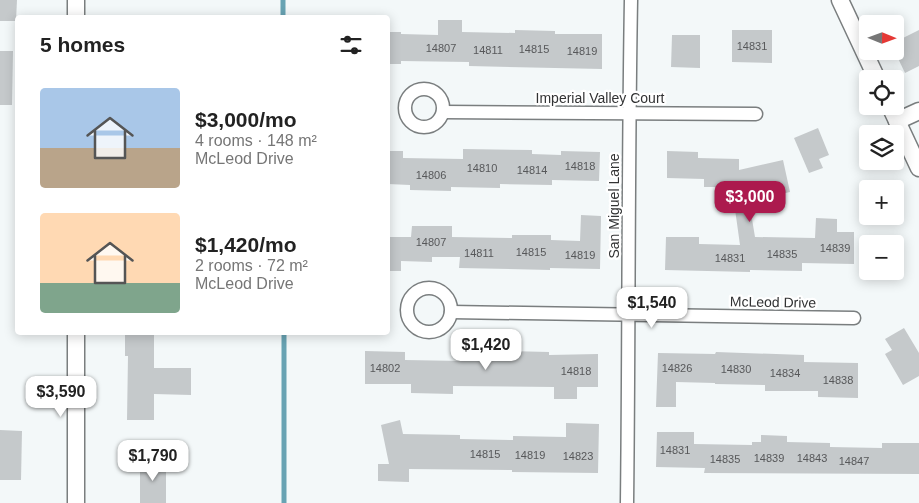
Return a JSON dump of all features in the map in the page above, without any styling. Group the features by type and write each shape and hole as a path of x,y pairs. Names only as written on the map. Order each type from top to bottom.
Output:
{"street":[{"path":"76,0 76,15"},
{"name":"San Miguel Lane","path":"627,503 631,0"},
{"path":"840,0 873,70"},
{"name":"Imperial Valley Court","path":"443,112 756,114"},
{"path":"904,113 919,112"},
{"path":"894,115 919,168"},
{"name":"McLeod Drive","path":"451,312 854,318"},
{"path":"76,335 76,503"}],"building":[{"path":"0,0 17,0 15,21 0,21"},
{"path":"438,20 462,20 462,32 515,33 515,30 555,31 555,34 602,34 602,69 469,66 469,62 401,61 401,64 390,64 390,32 438,35"},
{"path":"732,30 772,30 772,63 732,62"},
{"path":"919,30 919,66 905,73 899,60 904,60 904,38"},
{"path":"672,35 700,35 700,68 671,67"},
{"path":"0,51 13,51 12,105 0,105"},
{"path":"818,128 829,155 819,159 823,168 809,173 794,138"},
{"path":"463,149 532,150 532,154 561,155 561,151 600,152 599,181 552,180 552,185 500,184 500,188 451,187 451,191 410,190 410,185 390,184 390,151 403,151 403,158 463,159"},
{"path":"667,151 698,152 698,158 739,159 739,170 783,160 790,192 749,201 755,237 815,238 816,218 837,219 837,232 854,232 854,264 802,263 802,271 665,270 666,237 699,237 699,244 740,245 734,202 722,201 722,187 704,187 704,179 667,178"},
{"path":"581,215 601,216 600,269 459,268 460,257 432,257 432,262 401,261 401,271 390,271 390,237 411,237 412,226 452,226 452,237 512,238 512,235 551,235 551,240 580,241"},
{"path":"904,328 919,353 919,376 903,385 885,354 892,350 885,339"},
{"path":"125,335 154,335 154,368 191,368 191,395 154,394 154,420 127,420 128,356 125,356"},
{"path":"462,350 549,352 549,355 598,354 598,387 577,387 577,399 554,399 554,387 453,386 453,394 411,393 411,384 365,384 365,351 405,352 405,360 462,361"},
{"path":"716,352 804,355 804,362 858,363 858,398 818,397 818,391 765,391 765,385 676,382 676,407 656,407 658,353 715,354"},
{"path":"400,420 403,434 460,435 460,439 513,440 513,436 566,437 566,423 599,424 598,473 409,469 409,482 378,481 378,464 389,464 381,425"},
{"path":"0,430 22,431 21,480 0,480"},
{"path":"657,432 694,432 694,444 752,445 752,442 761,442 761,435 787,436 787,442 830,443 830,447 882,448 882,443 919,443 919,474 704,473 705,468 656,467"},
{"path":"140,460 166,460 166,503 140,503"}],"waterway":[{"path":"283,0 283,15"},
{"path":"284,335 284,503"}]}
